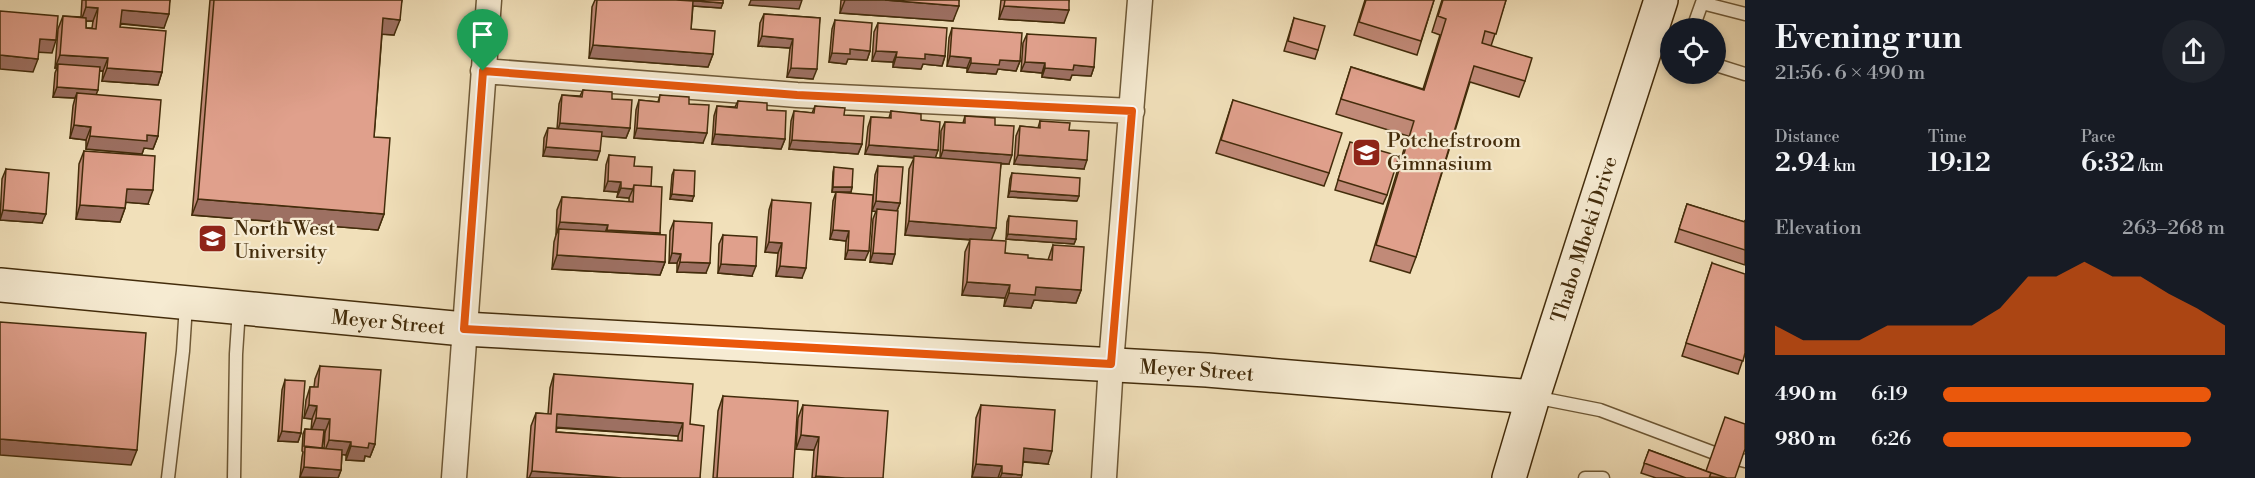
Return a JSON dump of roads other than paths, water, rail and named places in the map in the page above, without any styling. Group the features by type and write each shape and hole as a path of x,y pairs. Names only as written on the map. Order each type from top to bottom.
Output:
{"street":[{"path":"454,478 489,0"},
{"path":"1104,478 1140,0"},
{"name":"Thabo Mbeki Drive","path":"1509,478 1661,0"},
{"path":"483,71 797,95 1132,111"},
{"name":"Meyer Street","path":"0,285 464,329 1111,364 1362,381 1533,397"}],"lane":[{"path":"1696,18 1702,1 1745,14"},
{"path":"1726,69 1745,74"},
{"path":"168,478 183,351 186,304"},
{"path":"234,478 239,309"},
{"path":"1533,397 1600,410 1717,454 1745,461"},
{"path":"1585,478 1603,478"}],"place":[{"name":"Potchefstroom Gimnasium","path":"1366,152"},
{"name":"North West University","path":"213,239"}]}
